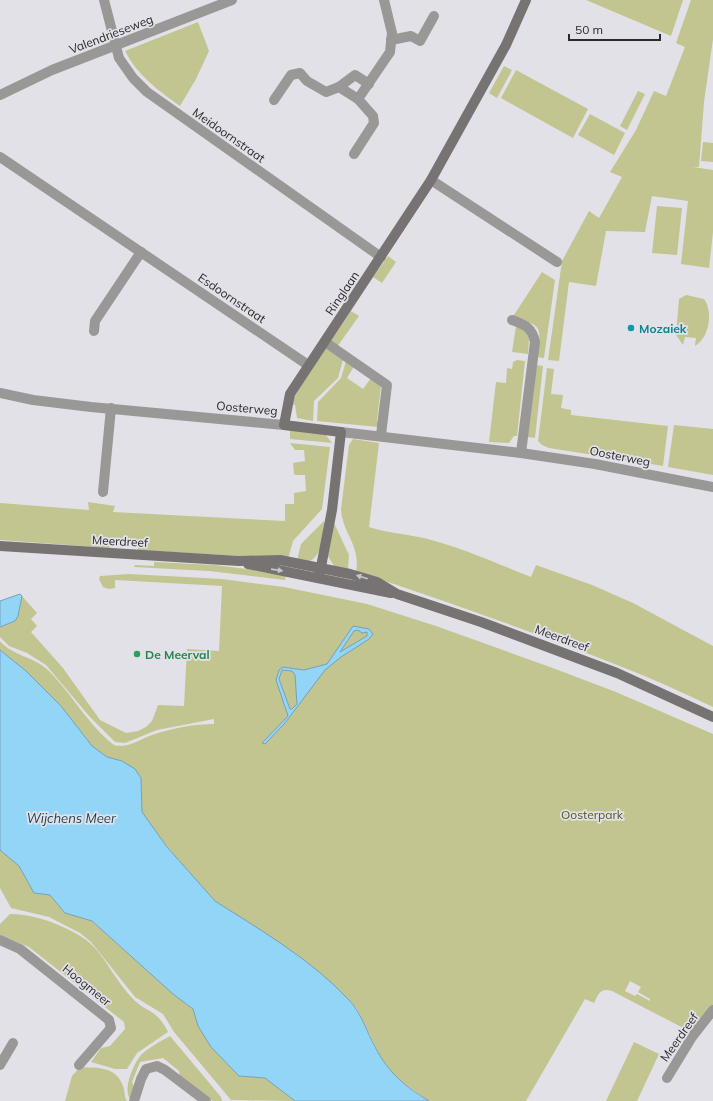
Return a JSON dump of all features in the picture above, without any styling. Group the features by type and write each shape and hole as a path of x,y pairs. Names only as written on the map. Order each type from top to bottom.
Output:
{"street":[{"name":"Meidoornstraat","path":"104,0 119,58 133,78 147,92 381,257"},
{"name":"Valendrieseweg","path":"0,94 52,70 232,0"},
{"path":"358,99 390,52 392,33 384,0"},
{"name":"Ringlaan","path":"284,425 290,394 431,180 506,45 526,0"},
{"path":"391,40 411,36 420,41 434,16"},
{"path":"274,100 291,75 300,73 307,81 326,92 339,87 355,75 369,84"},
{"path":"339,87 358,99 373,116 374,123 354,154"},
{"name":"Esdoornstraat","path":"0,157 308,365"},
{"path":"431,180 557,262"},
{"path":"94,332 95,321 141,252"},
{"path":"512,320 529,327 533,333 535,342 521,453"},
{"path":"325,342 387,385 382,435"},
{"name":"Oosterweg","path":"0,393 33,400 382,435 521,453 595,464 713,487"},
{"path":"103,492 111,408"},
{"path":"320,572 332,510 341,432"},
{"name":"Meerdreef","path":"0,546 239,561 280,560 320,572 350,574 377,582 397,594 481,622 617,673 713,717"},
{"name":"Hoogmeer","path":"0,940 20,949 109,1020 111,1028 79,1066"},
{"name":"Meerdreef","path":"667,1078 692,1037 713,1010"},
{"path":"0,1065 13,1043"},
{"path":"134,1101 141,1079 146,1070 157,1066 166,1070 206,1101"}],"green space":[{"path":"586,0 683,0 671,36"},
{"path":"691,0 713,0 713,39 704,102 699,167 693,167 713,170 713,232 709,268 681,264 688,201 652,196 645,232 606,231 596,286 569,282 559,361 548,360 562,261 589,211 599,218 622,177 610,172 636,130 654,91 666,96 685,47 676,43"},
{"path":"198,22 209,51 196,79 180,106 156,88 142,75 125,51"},
{"path":"504,66 512,70 497,98 489,93"},
{"path":"516,70 588,109 573,138 501,98"},
{"path":"638,91 645,94 627,130 620,126"},
{"path":"590,114 625,133 614,155 578,135"},
{"path":"703,142 713,143 713,162 701,161"},
{"path":"657,206 682,208 677,255 652,253"},
{"path":"388,256 396,262 382,283 373,277"},
{"path":"542,272 555,280 544,358 537,357 539,339 538,329 530,323 512,318"},
{"path":"686,295 704,299 707,304 709,317 707,330 704,337 695,346 696,338 685,337 683,345 676,335 679,299"},
{"path":"351,311 359,316 337,347 330,342"},
{"path":"516,326 526,331 529,339 528,354 512,352"},
{"path":"325,348 343,360 338,378 314,401 313,421 297,418 295,405 292,404 293,399"},
{"path":"517,360 525,361 517,436 514,436 509,443 489,442 496,382 506,383 507,368 512,369 513,362"},
{"path":"346,361 353,365 353,368 347,378 363,389 371,378 381,386 377,421 378,427 317,421 318,402 341,378"},
{"path":"536,365 543,366 535,438 527,437"},
{"path":"547,368 554,369 551,394 563,395 561,408 571,410 571,415 668,426 663,466 549,448 542,445 538,441"},
{"path":"674,425 713,429 713,475 668,467"},
{"path":"290,430 325,434 332,443 290,439"},
{"path":"353,439 379,443 369,527 424,538 451,546 531,577 536,565 592,585 633,603 713,646 713,707 661,683 581,651 446,602 356,572 356,554 344,525 341,509 349,445"},
{"path":"290,443 330,447 322,509 293,541 288,559 138,550 138,546 110,544 109,548 0,540 0,503 89,510 88,502 115,506 113,512 285,521 285,504 294,504 294,493 306,491 305,475 294,474 293,463 305,461 304,450 295,450"},
{"path":"324,521 321,544 317,555 309,561 297,560 301,544"},
{"path":"334,523 349,555 348,571 334,566 328,556"},
{"path":"154,562 215,565 286,574 285,580 209,571 134,567 135,565 154,566"},
{"name":"Oosterpark","path":"129,574 222,579 284,587 367,604 436,626 550,667 616,692 713,734 713,1015 691,1032 612,991 602,991 594,1003 585,999 526,1101 429,1101 395,1077 382,1060 357,1009 350,1001 298,956 215,901 159,837 142,812 141,778 122,761 107,757 92,746 61,706 26,671 0,650 0,641 11,650 43,666 49,671 88,719 114,745 125,746 155,734 177,728 214,724 214,719 157,730 125,743 115,742 89,716 46,665 27,653 9,646 0,637 0,627 15,621 18,616 22,596 37,613 31,619 37,626 31,632 63,668 100,720 126,733 138,731 146,727 152,721 158,705 184,706 187,649 219,651 222,586 115,580 115,588 109,589 103,587 99,579 100,576","holes":["630,981 641,987 638,992 650,999 650,1001 637,994 635,996 625,991"]},
{"path":"0,850 19,866 34,893 50,895 65,913 92,921 173,994 193,1009 198,1026 211,1047 239,1076 265,1078 295,1101 231,1100 174,1032 163,1014 135,997 91,942 80,933 49,917 11,908 0,888"},
{"path":"10,914 30,916 52,922 83,937 96,949 127,993 138,1004 156,1015 164,1024 168,1032 137,1053 127,1069 115,1069 91,1062 101,1048 110,1046 125,1029 124,1022 29,947 0,935 0,924"},
{"path":"170,1036 221,1097 222,1101 213,1101 180,1076 179,1071 163,1058 140,1062 132,1082 135,1089 130,1099 128,1094 128,1083 132,1070 138,1059 147,1050"},
{"path":"634,1042 659,1054 637,1101 606,1101"},
{"path":"80,1067 100,1068 111,1071 120,1079 127,1101 65,1101 72,1076"}],"water":[{"path":"20,594 22,596 18,616 15,621 0,627 0,601"},
{"path":"353,626 369,629 373,634 369,639 341,657 325,670 285,723 265,744 262,743 288,716 276,680 279,670 283,667 304,670 327,664","holes":["358,630 362,633 367,632 367,636 340,652 354,631","282,670 292,671 295,675 297,704 292,709 290,709 279,679"]},
{"name":"Wijchens Meer","path":"0,650 26,671 61,706 92,746 107,757 122,761 135,769 141,778 142,812 167,847 215,901 303,959 335,986 357,1010 377,1051 395,1076 410,1089 429,1101 295,1101 265,1078 239,1076 211,1047 198,1026 193,1009 173,994 92,921 65,913 50,895 34,893 19,866 0,850"}],"place":[{"name":"Mozaiek","path":"631,328"},
{"name":"De Meerval","path":"137,654"}]}
